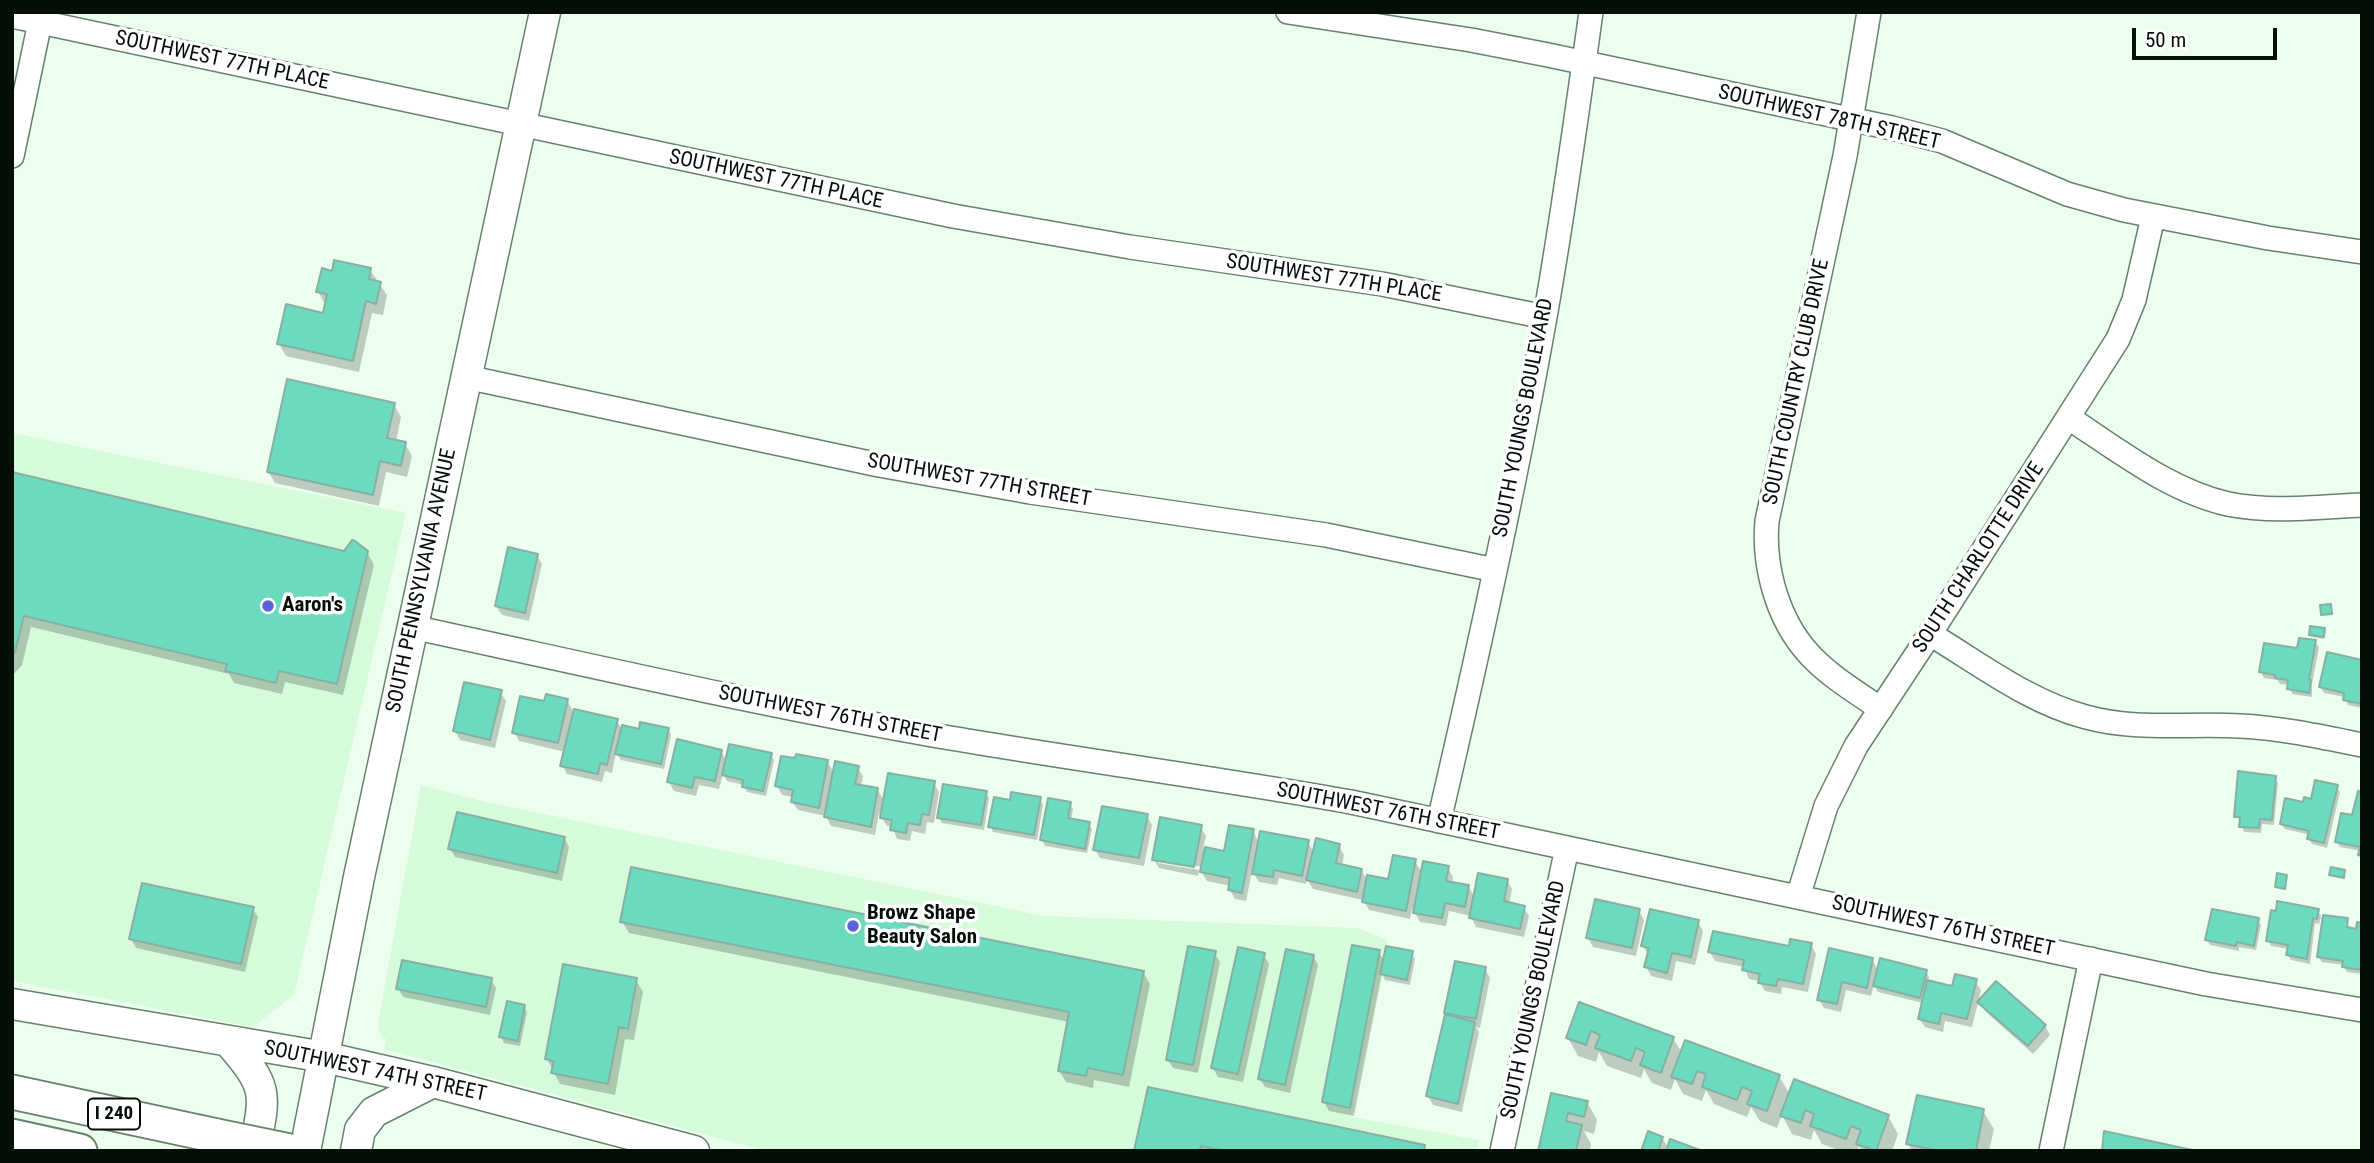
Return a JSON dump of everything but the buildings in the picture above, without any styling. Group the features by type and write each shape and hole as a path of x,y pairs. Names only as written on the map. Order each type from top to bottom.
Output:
{"highway":[{"name":"I 240","path":"12,1092 290,1151"},
{"name":"I 240","path":"12,1136 80,1151"}],"main road":[{"name":"SOUTH PENNSYLVANIA AVENUE","path":"305,1151 359,877 545,12"},
{"name":"SOUTHWEST 74TH STREET","path":"12,1004 324,1057 433,1082 694,1151"},
{"path":"229,1042 253,1070 262,1095 263,1108 254,1151"},
{"path":"356,1151 360,1130 374,1112 433,1082"}],"street":[{"name":"SOUTHWEST 78TH STREET","path":"1288,12 1471,40 1892,128 1942,141 2067,194 2153,217 2362,252"},
{"name":"SOUTH YOUNGS BOULEVARD","path":"1439,821 1495,570 1545,317 1591,12"},
{"name":"SOUTH COUNTRY CLUB DRIVE","path":"1869,12 1852,120 1765,539 1777,600 1794,637 1832,676 1881,709"},
{"name":"SOUTHWEST 77TH PLACE","path":"12,16 953,216 1117,245 1382,284 1545,317"},
{"path":"12,156 40,22"},
{"name":"SOUTH CHARLOTTE DRIVE","path":"1798,897 1814,840 1836,783 1856,746 1930,635 2118,339 2141,273 2153,217"},
{"name":"SOUTHWEST 77TH STREET","path":"466,377 879,465 1030,492 1326,535 1495,570"},
{"path":"2069,418 2163,478 2209,499 2267,508 2362,505"},
{"name":"SOUTHWEST 76TH STREET","path":"412,627 830,716 989,745 1247,783 1439,821 2206,984 2362,1010"},
{"path":"1930,635 2027,693 2082,716 2140,726 2263,727 2362,745"},
{"name":"SOUTH YOUNGS BOULEVARD","path":"1502,1151 1567,848"},
{"path":"2051,1151 2091,959"}],"shaded area":[{"path":"12,433 406,513 294,995 253,1027 12,981"},
{"path":"421,785 490,803 1045,916 1357,928 1388,940 1352,1117 1479,1140 1477,1151 766,1151 384,1049 386,1039 378,1029 378,1023"}],"place":[{"name":"Aaron's","path":"268,606"},
{"name":"Browz Shape Beauty Salon","path":"853,926"}]}
